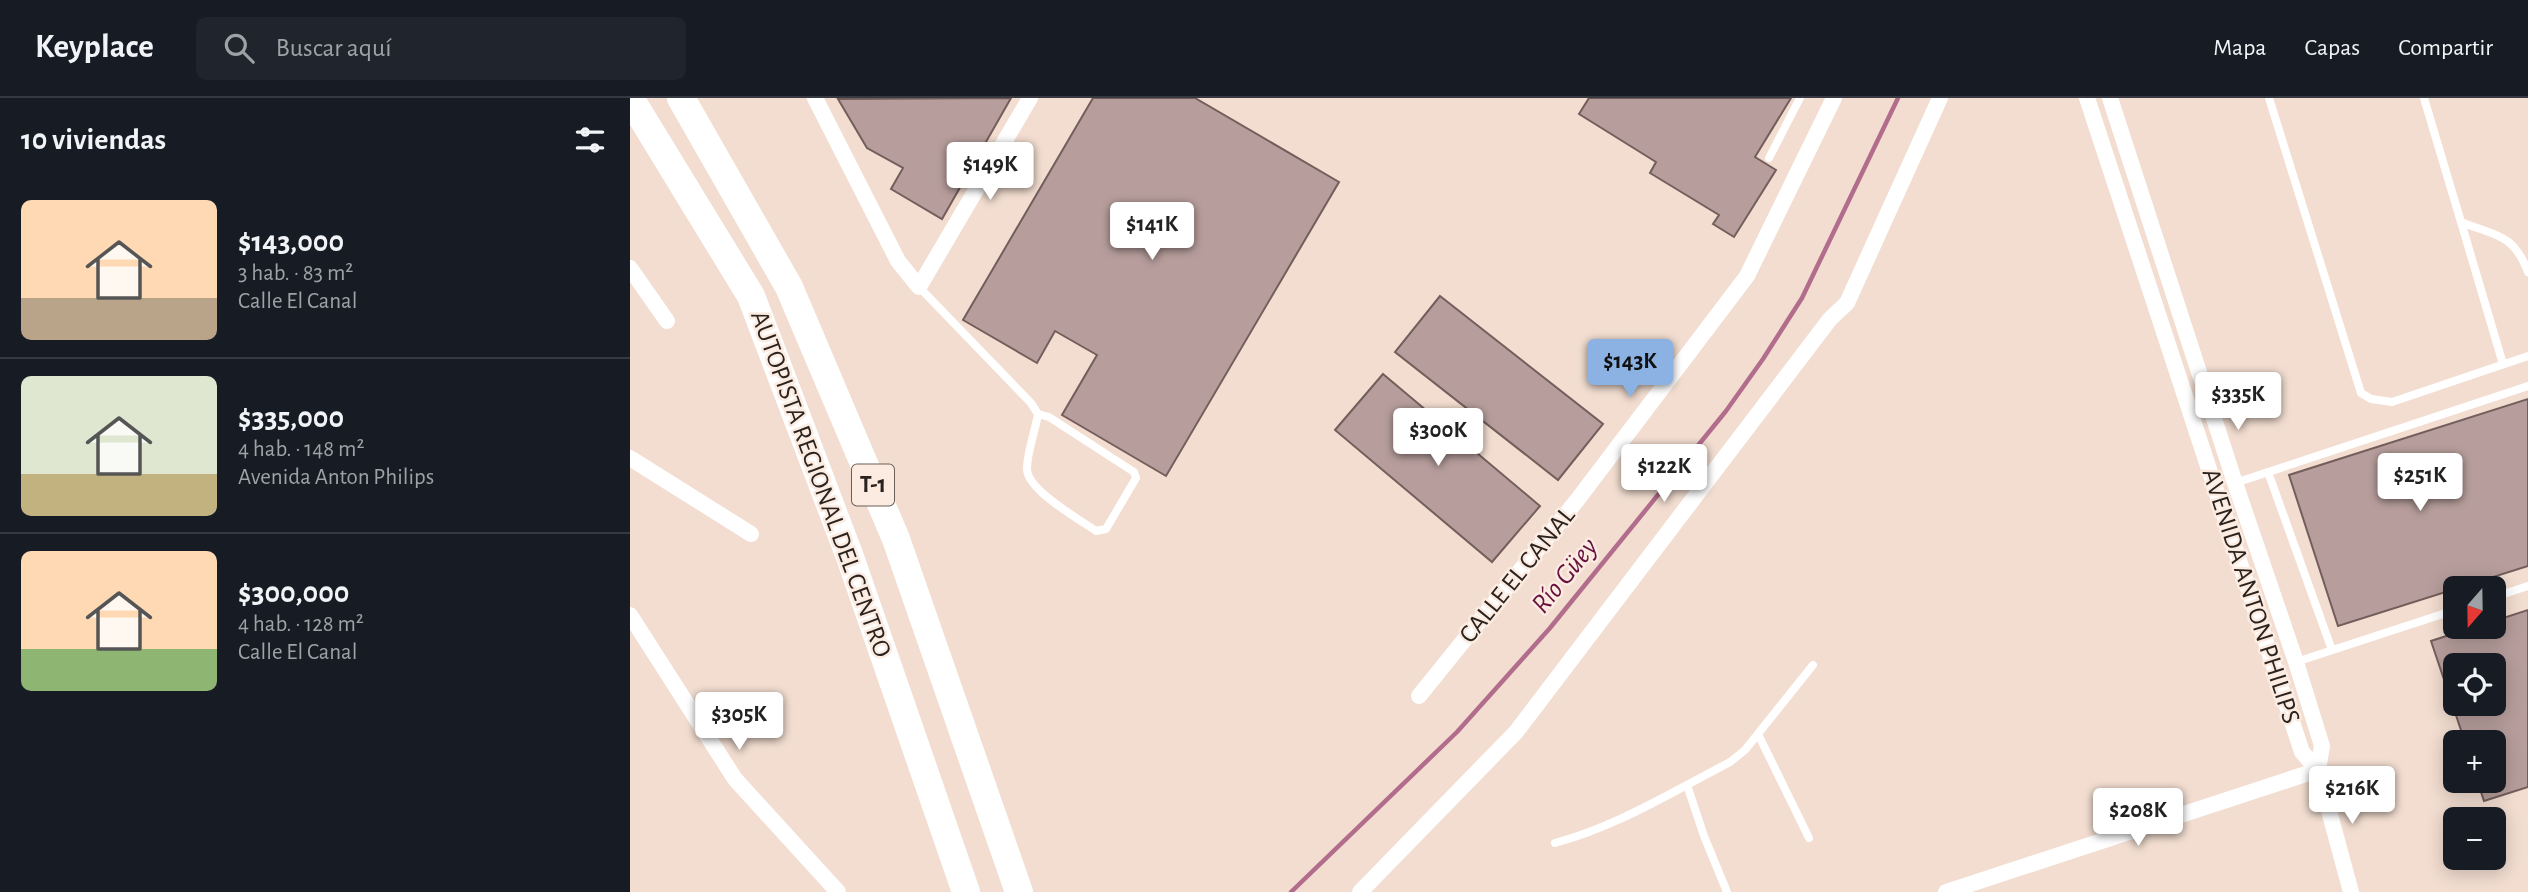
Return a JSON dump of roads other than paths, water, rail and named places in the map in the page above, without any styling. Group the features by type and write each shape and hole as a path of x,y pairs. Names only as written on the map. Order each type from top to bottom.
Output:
{"highway":[{"name":"AUTOPISTA REGIONAL DEL CENTRO","path":"630,98 751,296 850,557 966,892"},
{"name":"AUTOPISTA REGIONAL DEL CENTRO","path":"681,98 789,287 896,540 1020,892"}],"street":[{"path":"815,98 898,261 919,287 1030,98"},
{"name":"CALLE EL CANAL","path":"1419,696 1578,499 1747,276 1834,98"},
{"path":"1360,892 1516,732 1830,318 1847,303 1940,98"},
{"name":"AVENIDA ANTON PHILIPS","path":"2087,98 2302,752 2318,770"},
{"name":"AVENIDA ANTON PHILIPS","path":"2110,98 2322,746 2318,770 2351,892"},
{"path":"630,268 667,321"},
{"path":"630,458 751,534"},
{"path":"630,615 734,779 837,892"},
{"path":"1947,892 2318,770"}],"lane":[{"path":"1769,158 1800,98"},
{"path":"2269,98 2361,393 2371,399 2392,401 2528,356"},
{"path":"2424,98 2503,364"},
{"path":"2461,222 2514,244 2521,253 2528,272"},
{"path":"919,287 1031,403 1038,414 1049,417 1135,472 1136,478 1106,529 1096,531 1029,480 1027,469 1038,414"},
{"path":"2235,483 2528,386"},
{"path":"2268,472 2332,650"},
{"path":"2506,593 2528,586"},
{"path":"2296,662 2443,614"},
{"path":"1555,843 1591,833 1622,820 1730,762 1759,736 1813,665"},
{"path":"1759,736 1809,838"},
{"path":"1687,785 1727,892"}],"waterway":[{"name":"Río Güey","path":"1291,892 1457,732 1550,628 1726,411 1802,298 1898,98"}]}
